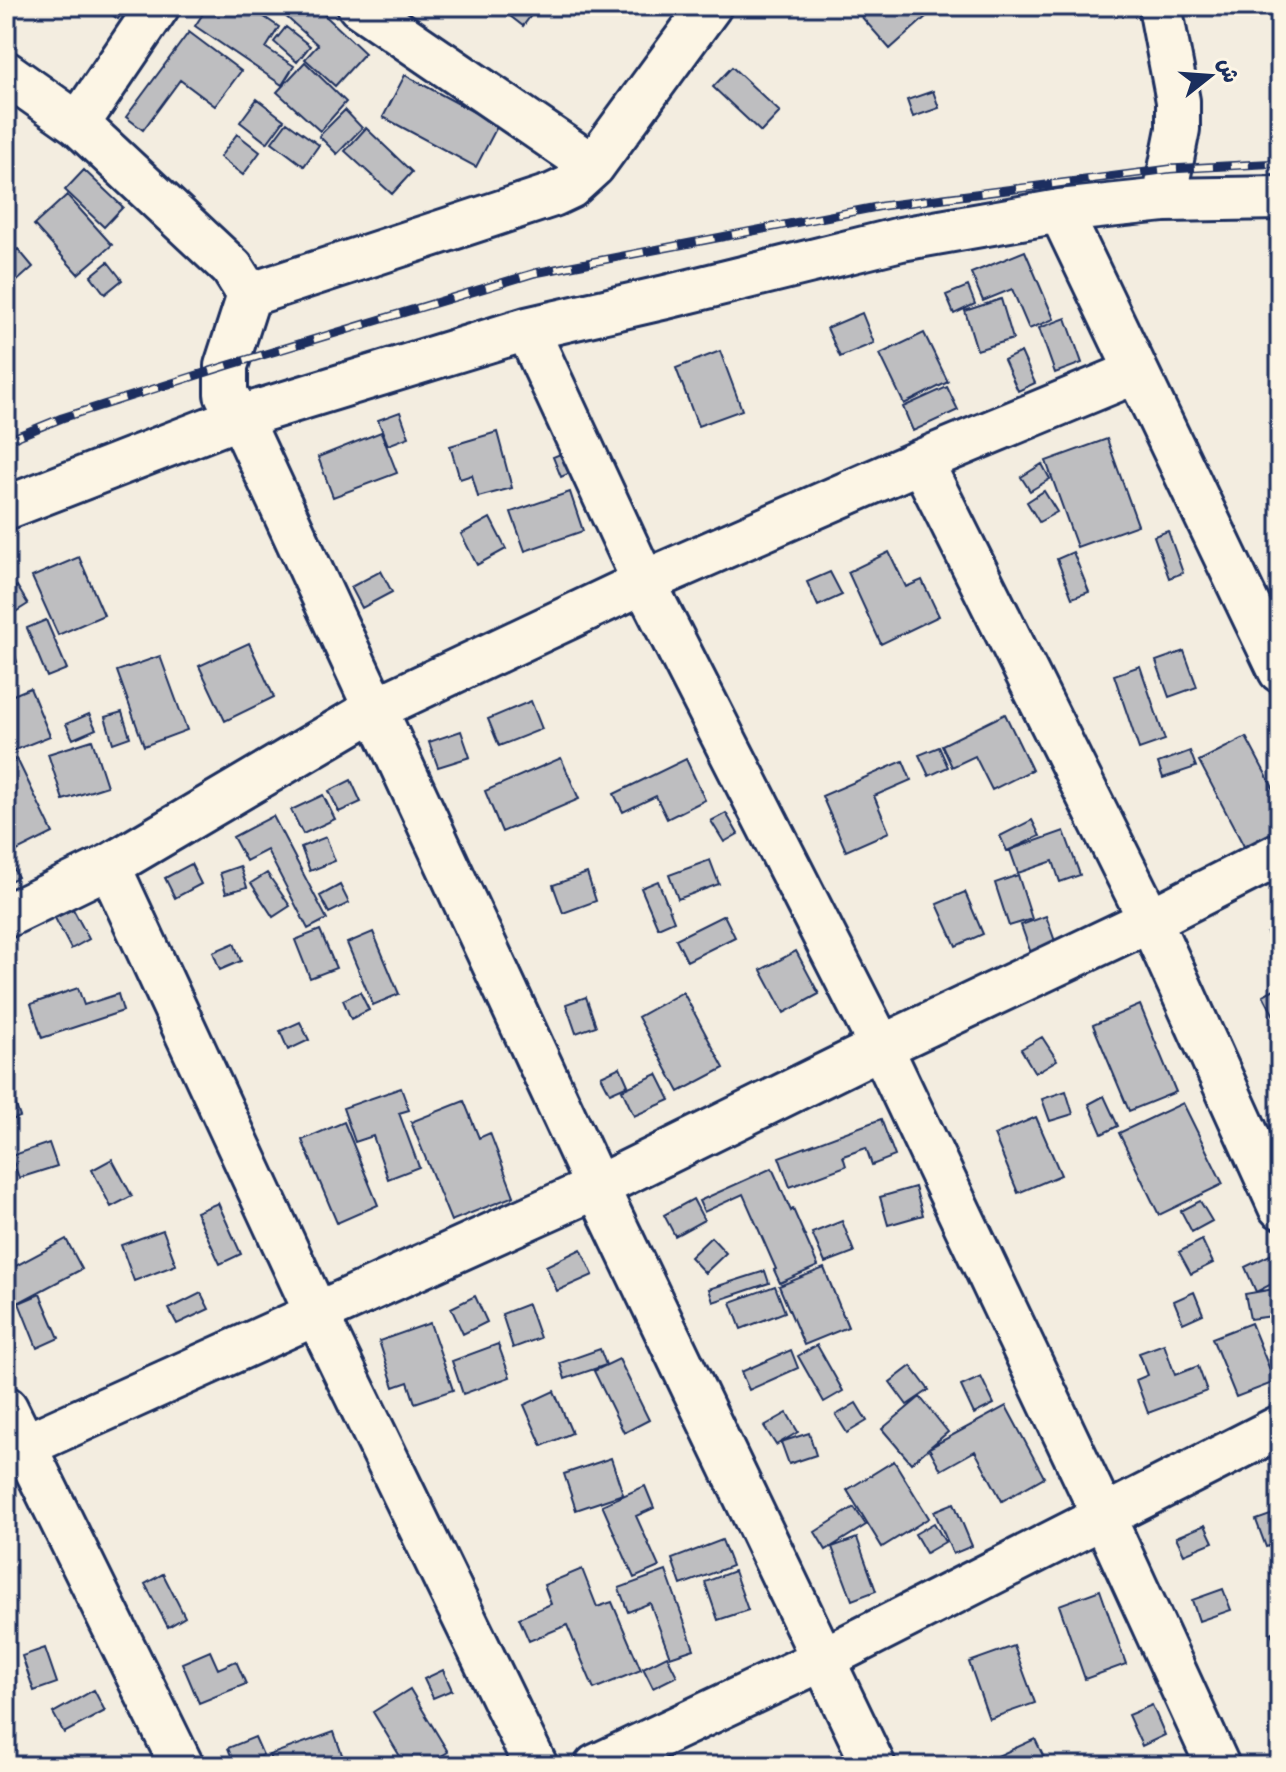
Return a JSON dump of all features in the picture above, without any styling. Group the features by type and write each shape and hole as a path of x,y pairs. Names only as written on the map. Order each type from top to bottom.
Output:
{"street":[{"path":"78,124 158,6"},
{"path":"359,6 593,166"},
{"path":"249,295 570,187 593,166 710,6"},
{"path":"1160,6 1178,101 1178,129 1164,200"},
{"path":"6,73 78,124 232,268 249,295"},
{"path":"6,508 240,417 527,329 901,239 1060,211 1164,200 1280,198"},
{"path":"1060,211 1280,671"},
{"path":"249,295 226,366 226,394 240,417 597,1187 874,1766"},
{"path":"527,329 644,582 881,1047 1218,1766"},
{"path":"6,916 109,866 375,709 644,582 921,461 1136,372"},
{"path":"921,461 1150,920 1280,1207"},
{"path":"16,1450 597,1187 1280,854"},
{"path":"109,866 317,1315 536,1766"},
{"path":"6,1408 16,1450 182,1766"},
{"path":"596,1766 823,1659 1280,1427"}],"building":[{"path":"100,6 127,6 118,19"},
{"path":"208,6 248,6 279,27 266,48 294,66 282,85 195,26"},
{"path":"274,6 315,6 365,53 335,86 305,59 318,45"},
{"path":"497,6 538,6 523,26"},
{"path":"852,6 938,6 890,49"},
{"path":"286,27 310,46 297,62 274,42"},
{"path":"189,32 241,71 215,106 180,80 143,130 126,117"},
{"path":"305,62 346,102 320,131 277,92"},
{"path":"732,67 780,112 761,132 713,87"},
{"path":"405,75 498,125 476,167 383,117"},
{"path":"933,91 939,108 913,117 907,100"},
{"path":"257,99 284,120 267,143 240,122"},
{"path":"345,110 362,128 337,154 319,136"},
{"path":"287,122 319,145 304,166 272,142"},
{"path":"366,128 412,172 392,194 345,151"},
{"path":"237,134 260,152 243,175 220,157"},
{"path":"84,170 123,207 104,227 65,190"},
{"path":"67,195 112,245 78,274 34,225"},
{"path":"18,249 33,267 6,291 6,259"},
{"path":"1025,251 1054,319 1029,329 1012,289 983,301 971,273"},
{"path":"108,262 122,280 105,294 91,276"},
{"path":"968,286 975,304 954,314 946,295"},
{"path":"1001,299 1013,339 977,350 965,311"},
{"path":"862,313 874,343 840,357 827,328"},
{"path":"1066,318 1082,363 1055,373 1039,328"},
{"path":"924,333 948,382 904,404 880,354"},
{"path":"720,351 742,410 698,426 676,368"},
{"path":"1021,352 1035,383 1018,391 1004,360"},
{"path":"947,387 958,410 913,431 903,407"},
{"path":"400,412 409,437 388,445 378,420"},
{"path":"381,432 397,473 333,497 318,457"},
{"path":"497,432 512,488 478,497 472,475 460,479 450,446"},
{"path":"1107,439 1138,525 1077,547 1046,461"},
{"path":"570,450 577,470 561,477 553,457"},
{"path":"1042,464 1050,479 1030,491 1021,477"},
{"path":"1044,491 1057,512 1039,522 1027,502"},
{"path":"570,492 583,531 525,551 511,512"},
{"path":"490,518 506,549 477,565 461,534"},
{"path":"1168,531 1183,573 1169,578 1154,536"},
{"path":"889,552 906,587 922,580 939,616 881,644 848,572"},
{"path":"1073,552 1089,592 1072,598 1057,559"},
{"path":"79,557 104,615 58,635 32,577"},
{"path":"381,571 392,592 362,608 351,587"},
{"path":"830,572 842,595 818,606 807,582"},
{"path":"17,586 28,604 9,616 6,593"},
{"path":"46,620 67,669 47,677 27,628"},
{"path":"9,635 17,662 6,666 6,636"},
{"path":"249,643 274,697 225,721 199,666"},
{"path":"1184,651 1197,687 1169,697 1156,661"},
{"path":"160,656 187,730 144,746 117,671"},
{"path":"1140,666 1165,740 1139,749 1114,675"},
{"path":"30,688 50,736 10,752 6,742 6,698"},
{"path":"531,701 542,729 499,746 488,719"},
{"path":"122,712 130,737 113,743 105,717"},
{"path":"89,714 96,729 73,739 66,724"},
{"path":"1005,714 1032,770 992,790 975,756 952,767 942,745"},
{"path":"461,731 470,757 438,767 429,742"},
{"path":"1246,737 1280,801 1280,835 1247,852 1199,761"},
{"path":"92,740 107,786 63,800 48,754"},
{"path":"939,747 948,767 929,776 919,755"},
{"path":"1190,751 1196,767 1163,778 1158,763"},
{"path":"561,758 579,799 502,832 485,791"},
{"path":"17,759 53,833 15,852 6,834 6,764"},
{"path":"686,759 705,800 667,819 656,796 623,812 614,794"},
{"path":"903,761 911,780 874,796 889,832 846,851 822,796"},
{"path":"351,780 361,802 339,812 329,791"},
{"path":"323,795 335,819 303,834 291,810"},
{"path":"726,813 738,834 724,842 711,821"},
{"path":"273,816 327,919 308,929 267,850 246,861 233,837"},
{"path":"1032,820 1040,836 1007,851 1000,836"},
{"path":"1064,831 1080,875 1060,882 1053,861 1018,873 1010,850"},
{"path":"326,837 335,861 310,871 301,847"},
{"path":"6,856 18,877 6,883"},
{"path":"710,860 719,884 678,899 669,875"},
{"path":"191,864 201,884 175,898 165,878"},
{"path":"240,866 247,887 226,893 220,873"},
{"path":"267,873 290,906 273,917 251,883"},
{"path":"587,873 596,901 563,913 553,885"},
{"path":"1018,875 1032,919 1009,926 995,883"},
{"path":"658,881 674,921 658,928 641,888"},
{"path":"340,885 349,903 329,913 320,896"},
{"path":"965,892 983,934 956,946 937,904"},
{"path":"73,909 89,939 71,949 55,918"},
{"path":"724,915 735,937 687,961 676,939"},
{"path":"1046,916 1057,947 1032,956 1021,925"},
{"path":"1280,926 1280,958 1267,933"},
{"path":"320,930 336,968 310,978 295,940"},
{"path":"373,932 399,994 373,1005 347,943"},
{"path":"234,943 241,961 220,970 213,952"},
{"path":"796,951 819,994 784,1013 761,970"},
{"path":"1280,986 1280,1013 1274,1016 1263,995"},
{"path":"78,988 84,1005 118,994 123,1011 42,1038 31,1004"},
{"path":"360,992 369,1010 351,1019 343,1000"},
{"path":"683,992 724,1068 679,1092 638,1017"},
{"path":"586,997 596,1026 576,1033 566,1004"},
{"path":"1140,1005 1176,1092 1129,1111 1093,1025"},
{"path":"300,1022 309,1040 288,1050 280,1031"},
{"path":"1042,1037 1057,1060 1035,1073 1021,1049"},
{"path":"620,1067 628,1085 610,1093 601,1076"},
{"path":"657,1074 670,1100 634,1116 622,1090"},
{"path":"6,1078 20,1117 6,1122"},
{"path":"401,1088 409,1110 399,1113 419,1167 388,1179 373,1136 355,1142 343,1108"},
{"path":"1066,1091 1073,1114 1050,1121 1042,1099"},
{"path":"1104,1096 1118,1126 1102,1134 1089,1104"},
{"path":"464,1101 479,1138 490,1133 514,1196 451,1221 411,1122"},
{"path":"1183,1103 1223,1184 1159,1215 1119,1133"},
{"path":"1036,1117 1061,1175 1018,1193 994,1135"},
{"path":"881,1119 895,1156 872,1165 866,1148 843,1156 846,1166 790,1187 779,1157"},
{"path":"344,1122 378,1205 337,1223 302,1140"},
{"path":"49,1143 57,1166 19,1178 11,1156"},
{"path":"112,1159 132,1196 111,1207 92,1170"},
{"path":"772,1168 818,1266 780,1283 743,1194 704,1212 699,1201"},
{"path":"915,1187 923,1215 888,1225 880,1197"},
{"path":"693,1199 704,1220 675,1236 664,1215"},
{"path":"1200,1201 1212,1221 1192,1232 1181,1211"},
{"path":"218,1203 241,1254 220,1264 196,1212"},
{"path":"842,1221 854,1252 825,1263 812,1233"},
{"path":"163,1230 176,1265 134,1281 121,1245"},
{"path":"711,1237 726,1253 705,1273 690,1257"},
{"path":"66,1239 82,1269 18,1303 6,1281 6,1271"},
{"path":"1202,1240 1213,1263 1191,1274 1179,1252"},
{"path":"581,1249 593,1275 557,1291 546,1266"},
{"path":"1274,1253 1280,1266 1280,1280 1256,1292 1245,1267"},
{"path":"824,1268 848,1327 804,1345 779,1286"},
{"path":"765,1271 769,1283 713,1302 709,1289"},
{"path":"775,1286 785,1312 741,1329 731,1302"},
{"path":"1280,1288 1280,1315 1250,1319 1245,1294"},
{"path":"1194,1292 1203,1314 1183,1323 1174,1301"},
{"path":"201,1293 209,1309 177,1324 169,1309"},
{"path":"40,1294 59,1338 37,1348 19,1303"},
{"path":"475,1296 487,1322 463,1334 451,1308"},
{"path":"528,1304 540,1338 513,1348 502,1314"},
{"path":"430,1323 453,1390 415,1403 408,1382 394,1387 379,1341"},
{"path":"1251,1323 1275,1382 1236,1397 1212,1338"},
{"path":"498,1344 510,1377 463,1394 452,1361"},
{"path":"1164,1344 1175,1375 1198,1366 1207,1391 1148,1413 1136,1380 1148,1375 1139,1353"},
{"path":"817,1345 843,1391 824,1402 798,1356"},
{"path":"600,1349 606,1365 565,1379 560,1363"},
{"path":"791,1350 798,1368 749,1390 741,1372"},
{"path":"619,1359 649,1420 624,1433 594,1371"},
{"path":"911,1366 929,1390 907,1405 890,1382"},
{"path":"981,1377 994,1404 974,1414 961,1386"},
{"path":"554,1391 572,1433 542,1446 524,1405"},
{"path":"920,1397 948,1432 911,1463 882,1429"},
{"path":"856,1403 867,1421 847,1433 836,1415"},
{"path":"1006,1406 1044,1477 1002,1501 975,1451 941,1470 929,1448"},
{"path":"787,1413 798,1432 776,1445 764,1426"},
{"path":"809,1433 816,1455 789,1464 781,1442"},
{"path":"611,1458 623,1494 576,1510 564,1474"},
{"path":"894,1461 929,1518 882,1547 847,1490"},
{"path":"645,1486 654,1508 636,1516 659,1567 634,1578 602,1505"},
{"path":"954,1503 972,1546 953,1554 934,1511"},
{"path":"854,1507 866,1525 826,1550 815,1532"},
{"path":"1276,1513 1280,1524 1280,1543 1266,1547 1256,1520"},
{"path":"934,1523 945,1542 926,1553 915,1534"},
{"path":"1205,1525 1213,1542 1184,1554 1176,1537"},
{"path":"857,1538 876,1591 852,1600 832,1547"},
{"path":"722,1540 732,1566 681,1585 672,1559"},
{"path":"582,1569 597,1607 612,1602 641,1670 594,1689 567,1625 529,1641 519,1618 551,1604 544,1585"},
{"path":"1280,1570 1280,1598 1271,1573"},
{"path":"666,1571 694,1649 670,1657 650,1603 628,1612 619,1588"},
{"path":"734,1571 748,1610 718,1620 705,1582"},
{"path":"163,1574 185,1617 168,1627 145,1584"},
{"path":"1223,1589 1231,1610 1199,1621 1192,1600"},
{"path":"1100,1590 1126,1664 1085,1679 1059,1605"},
{"path":"1280,1629 1280,1655 1271,1633"},
{"path":"1014,1646 1035,1703 989,1719 969,1662"},
{"path":"45,1648 57,1683 34,1691 22,1656"},
{"path":"210,1651 218,1669 236,1661 246,1684 199,1703 182,1663"},
{"path":"667,1656 677,1676 653,1688 643,1668"},
{"path":"443,1670 452,1690 433,1698 424,1679"},
{"path":"410,1689 448,1752 425,1766 406,1766 373,1712"},
{"path":"94,1690 105,1711 64,1733 53,1713"},
{"path":"1152,1705 1165,1735 1142,1746 1128,1715"},
{"path":"334,1732 346,1766 273,1766 269,1755"},
{"path":"255,1737 263,1755 235,1766 228,1748"},
{"path":"1035,1739 1048,1766 976,1766"}],"railway":[{"path":"6,441 62,418 535,273 882,206 1170,169 1280,163"}]}
